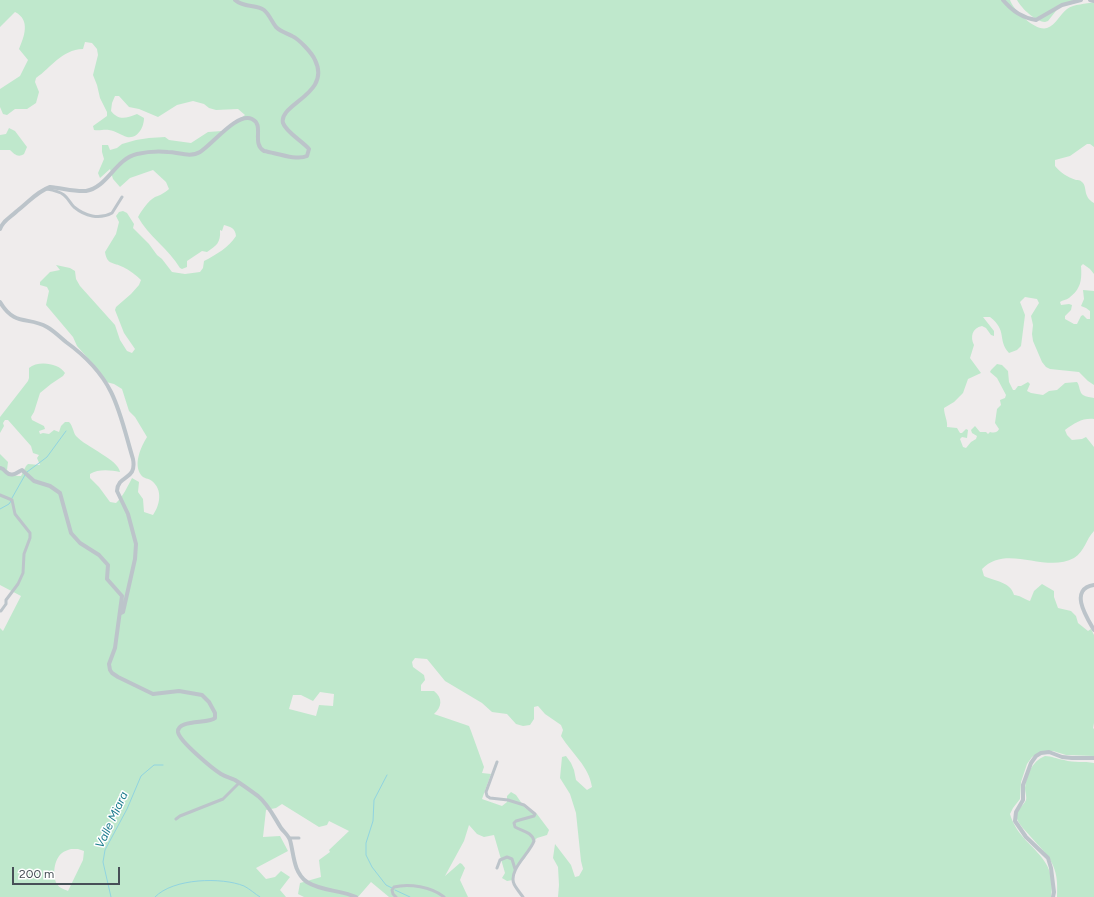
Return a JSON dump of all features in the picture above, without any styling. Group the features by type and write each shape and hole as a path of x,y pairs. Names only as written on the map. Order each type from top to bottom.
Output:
{"street":[{"path":"0,229 5,221 32,197 46,188 79,191 94,189 127,158 138,154 167,152 194,154 206,148 233,124 244,118 252,119 257,123 258,143 260,149 296,158 307,156 309,149 286,128 283,120 284,115 288,110 309,93 316,82 318,72 315,60 293,36 277,28 264,11 246,6 235,0"},
{"path":"1003,0 1017,13 1026,18 1036,20 1062,5 1081,0"},
{"path":"1090,0 1094,1"},
{"path":"46,188 64,195 78,210 93,217 101,218 112,213 122,197"},
{"path":"0,302 2,307 16,318 47,327 78,351 104,380 117,405 134,466 133,472 119,483 117,491 128,514 136,539 136,550 123,612 120,614"},
{"path":"0,468 12,475 22,470 34,481 50,486 60,493 71,533 80,543 99,556 108,565 107,579 122,596 115,648 109,664 111,671 118,677 153,694 179,691 199,694 206,698 215,713 214,719 211,721 185,724 179,728 179,733 192,749 218,772 239,783 262,799 289,838 295,864 304,880 320,888 346,893 356,897"},
{"path":"0,495 11,499 14,503 15,514 30,533 30,538 24,554 23,573 18,584 6,600 6,604 0,611"},
{"path":"1094,585 1089,586 1084,590 1081,600 1082,608 1094,630"},
{"path":"1054,897 1051,868 1048,858 1026,837 1015,821 1016,812 1023,800 1023,785 1031,763 1036,756 1041,753 1049,752 1068,758 1094,758"},
{"path":"497,762 486,792 487,796 490,798 508,800 524,805 535,814 534,816 516,820 514,823 515,827 534,837 532,846 514,874 513,882 523,897"},
{"path":"176,819 223,799 239,783"},
{"path":"289,838 299,838"},
{"path":"497,868 500,860 507,857 512,859 516,869"},
{"path":"396,897 392,890 396,886 416,886 444,897"}],"green space":[{"path":"0,0 1010,0 1020,14 1031,24 1042,28 1050,27 1064,11 1070,7 1094,2 1094,147 1087,144 1070,156 1055,160 1055,166 1067,176 1080,180 1085,186 1088,197 1094,203 1094,274 1083,264 1081,266 1081,280 1078,288 1073,295 1060,302 1061,305 1072,305 1071,310 1065,316 1065,319 1077,324 1083,315 1087,319 1090,319 1090,311 1081,306 1084,299 1083,290 1094,291 1094,385 1079,372 1050,369 1042,362 1033,341 1033,325 1031,316 1039,303 1037,299 1025,297 1020,302 1025,315 1021,346 1017,350 1009,353 1005,348 999,327 990,317 983,317 994,331 994,336 982,326 976,329 973,333 972,339 974,345 970,358 981,373 968,379 963,393 954,402 944,408 947,427 957,428 960,433 966,429 968,430 967,438 962,437 960,439 963,447 966,448 976,439 977,436 972,433 971,430 975,426 980,432 986,432 988,434 990,432 994,433 999,429 995,423 997,409 1001,405 1000,400 1005,398 1006,395 997,378 990,372 997,364 1002,365 1008,371 1009,382 1013,390 1028,382 1030,384 1027,391 1043,395 1049,391 1057,390 1065,383 1077,382 1083,395 1094,398 1094,419 1082,420 1065,430 1067,435 1072,440 1086,437 1094,447 1094,531 1083,548 1074,558 1063,562 1051,563 1014,558 992,562 982,569 984,576 1002,582 1009,587 1014,595 1030,601 1034,591 1042,584 1054,591 1054,597 1058,608 1071,611 1076,616 1078,623 1088,631 1091,629 1094,635 1094,756 1066,755 1053,751 1044,751 1032,757 1027,764 1021,782 1020,799 1010,814 1015,826 1044,861 1049,870 1052,882 1051,897 558,897 558,867 553,858 555,844 571,865 575,877 579,876 583,869 576,813 570,794 560,778 562,757 566,756 571,763 576,780 587,790 592,787 584,766 561,736 563,730 561,725 545,714 538,706 534,707 534,719 530,725 523,726 516,724 507,714 492,712 482,703 445,681 427,659 415,658 412,662 413,667 424,675 425,680 421,685 421,691 434,691 439,697 440,705 434,714 469,726 484,767 482,773 491,774 482,799 502,806 507,802 507,796 511,792 516,795 525,808 537,814 549,830 547,835 537,838 532,843 525,858 517,867 513,880 507,881 502,878 505,873 494,835 484,837 477,834 469,825 464,841 445,876 460,863 462,864 465,868 460,880 468,897 389,897 371,882 358,897 304,897 298,894 300,883 321,877 319,860 330,852 329,850 349,831 329,821 327,825 319,827 282,804 276,808 266,810 263,837 280,836 288,851 256,868 266,879 275,877 281,871 290,877 280,890 286,897 0,897 0,628 3,631 21,596 0,585 0,454 8,462 7,470 11,474 21,476 28,464 40,465 37,458 39,455 33,453 31,446 8,420 5,420 3,423 4,426 0,433 0,417 28,381 29,368 43,363 58,367 65,373 40,393 31,417 32,420 44,426 45,429 39,431 40,434 49,434 54,430 59,432 61,426 65,422 69,422 76,436 108,458 118,467 120,472 104,470 90,474 90,478 110,502 116,503 118,501 125,492 132,478 139,482 138,492 143,499 144,512 153,515 159,502 158,489 151,480 142,476 139,471 139,456 147,437 135,417 129,411 122,389 114,384 106,382 99,371 77,346 73,337 46,305 49,291 47,287 40,285 40,282 50,272 60,270 56,265 70,268 75,271 76,279 80,286 115,325 120,340 127,351 132,353 135,349 124,333 115,310 116,307 139,285 141,280 135,274 109,261 105,252 116,234 119,222 116,216 119,212 123,211 127,213 134,224 133,228 149,244 172,272 185,274 200,272 203,268 204,261 230,244 236,236 235,231 232,228 224,225 222,231 220,230 219,241 215,246 207,252 202,251 187,261 187,267 182,269 180,268 142,224 138,217 150,201 169,189 166,182 153,170 130,178 120,187 113,179 110,169 100,178 98,173 104,159 102,145 108,145 110,150 117,148 122,144 136,140 165,137 169,140 191,143 208,132 222,131 245,115 238,109 216,110 209,108 204,104 193,101 177,105 158,117 139,109 129,107 119,96 115,96 111,111 117,116 123,118 137,114 144,118 140,132 134,136 127,137 112,131 94,130 93,126 107,116 107,112 100,98 93,75 98,55 97,49 92,43 85,42 83,49 69,52 36,78 35,82 39,92 36,103 27,109 15,109 7,115 3,114 0,107 0,89 20,76 28,60 19,49 25,29 25,24 20,15 15,12 0,27","holes":["320,692 334,694 333,706 319,705 316,716 289,709 293,695 301,695 313,701","71,849 84,851 83,860 68,891 58,885 55,881 54,872 59,856"]},
{"path":"1017,0 1074,0 1059,7 1048,21 1045,22 1029,14"},
{"path":"9,128 15,131 27,147 24,154 20,156 16,155 10,150 0,150 0,135 6,134"},
{"path":"1050,756 1061,760 1094,763 1094,897 1057,897 1055,869 1052,863 1043,850 1021,826 1017,819 1017,813 1026,800 1025,788 1028,773 1040,758"}],"waterway":[{"path":"27,472 47,457 66,431"},
{"path":"12,498 25,475"},
{"path":"0,509 9,504 11,501"},
{"name":"Valle Miara","path":"111,897 103,862 105,850 127,809 141,776 154,765 163,765"},
{"path":"387,775 374,800 373,821 366,843 366,855 372,867 386,885 392,888"},
{"path":"155,897 173,886 198,881 223,881 235,883 244,886 260,897"},
{"path":"395,890 410,897"}]}
